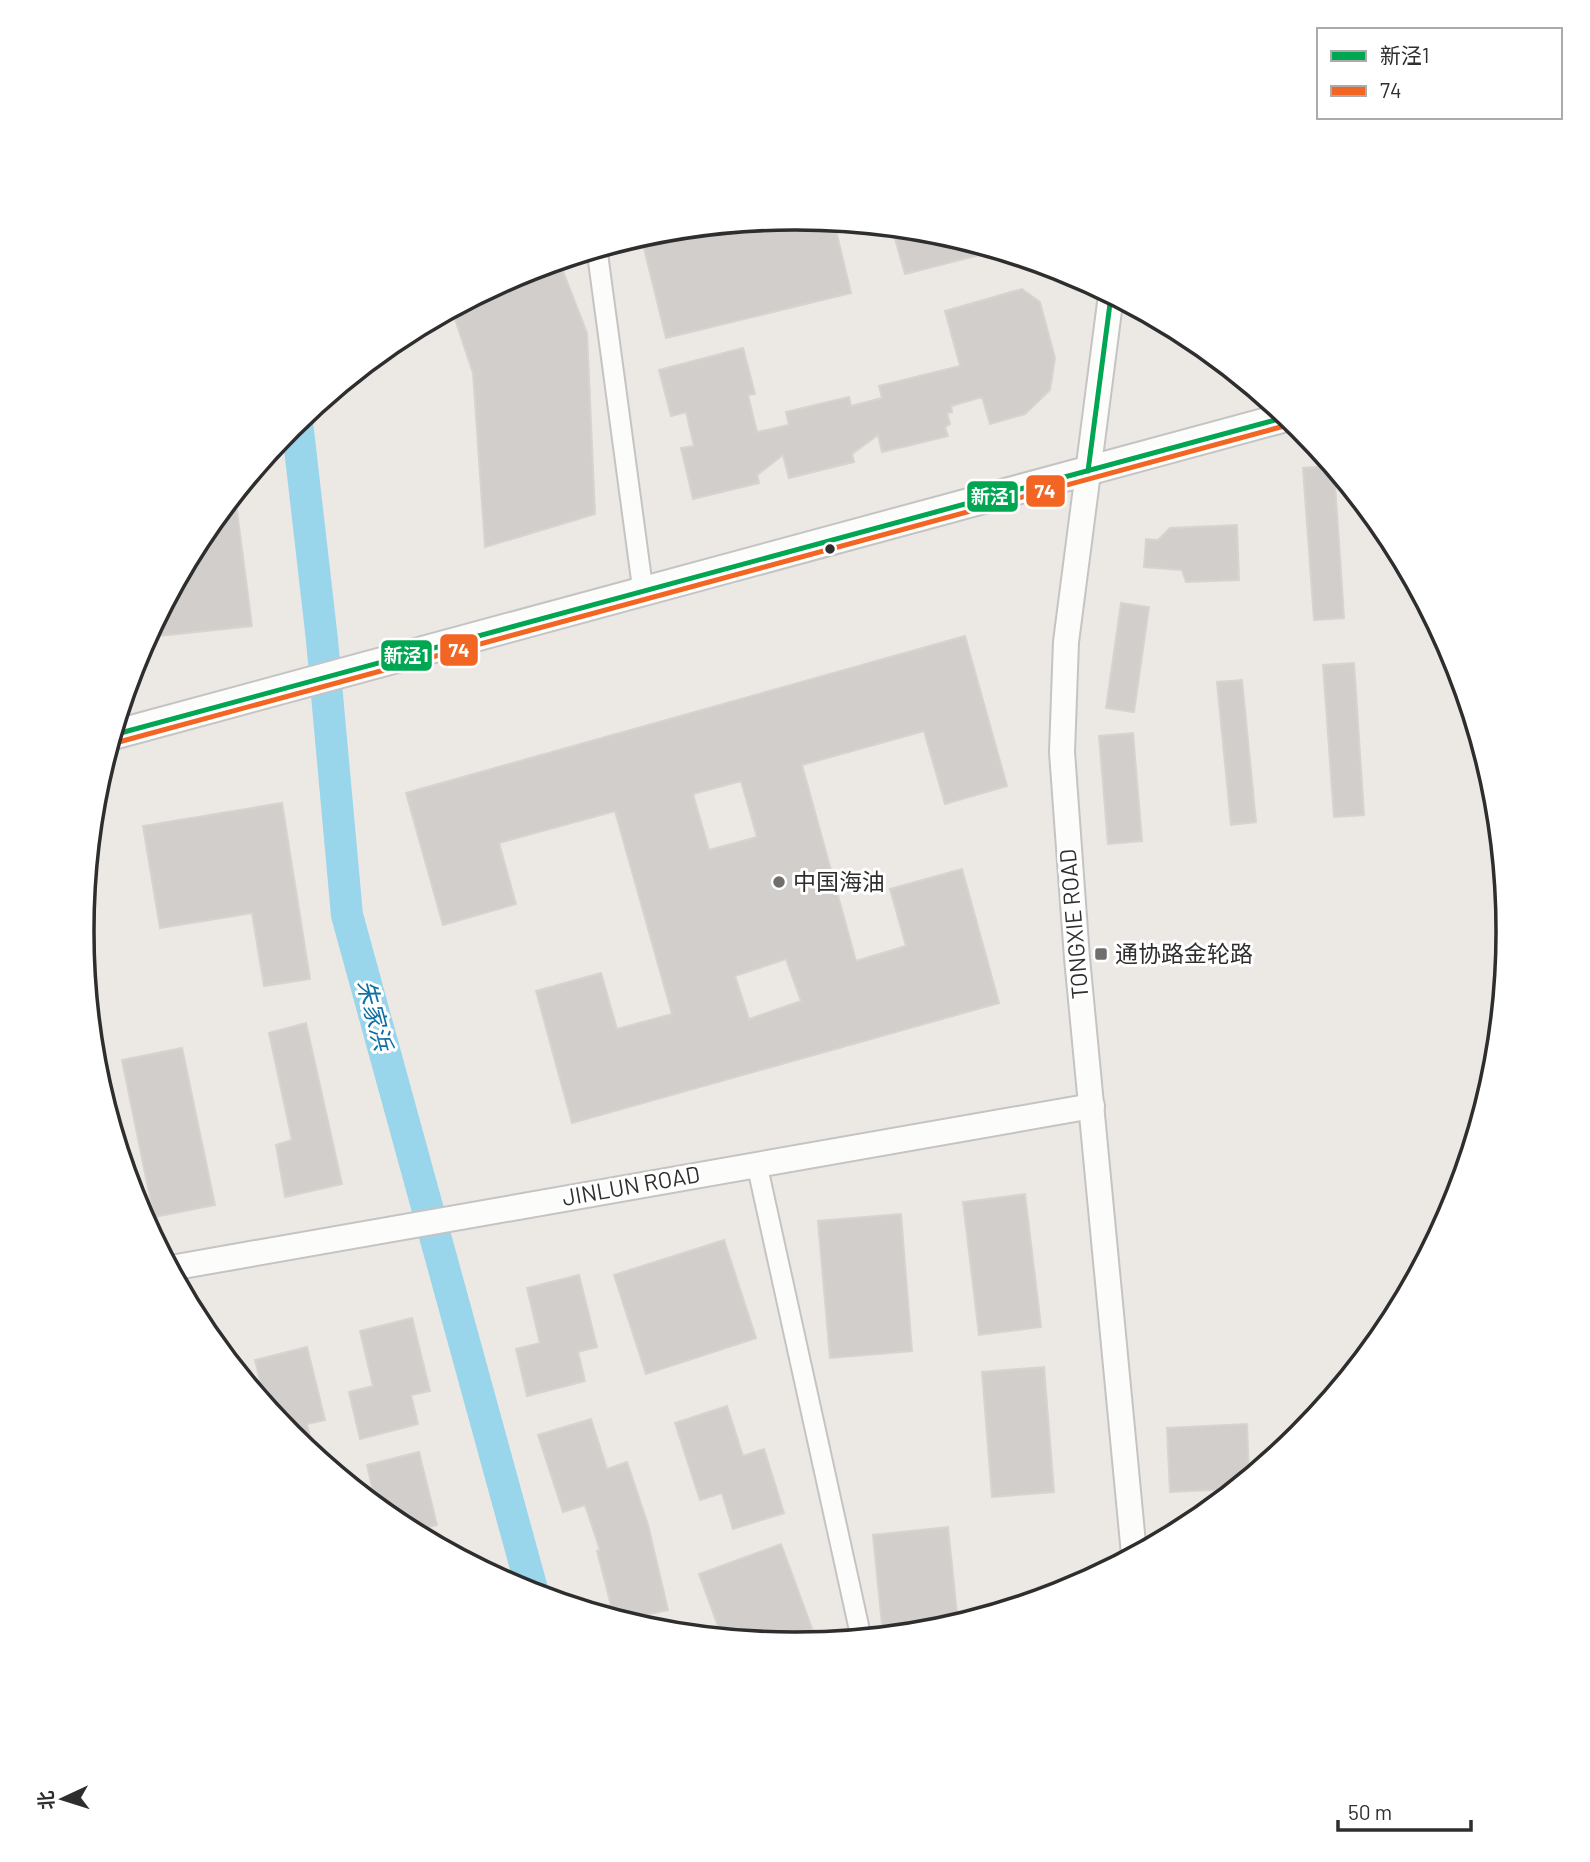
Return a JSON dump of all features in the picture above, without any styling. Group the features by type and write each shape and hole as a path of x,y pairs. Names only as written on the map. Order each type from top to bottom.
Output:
{"main road":[{"path":"124,732 1274,420"}],"street":[{"path":"598,259 643,591"},
{"name":"TONGXIE ROAD","path":"1110,305 1066,642 1062,752 1068,855 1133,1544"},
{"name":"JINLUN ROAD","path":"180,1266 1092,1106"},
{"path":"757,1165 859,1628"}],"building":[{"path":"749,232 836,232 851,293 666,338 644,247 704,236"},
{"path":"895,238 979,255 905,274"},
{"path":"563,271 587,333 595,514 485,547 473,373 455,319 527,284"},
{"path":"1022,289 1040,302 1055,358 1050,390 1025,414 990,424 982,397 951,406 952,412 947,413 950,424 945,427 948,436 882,452 878,435 852,454 854,462 789,478 783,455 757,475 759,483 693,499 681,448 694,446 686,412 671,416 659,370 743,348 755,394 748,395 757,432 789,425 786,412 849,397 851,406 882,398 879,386 960,366 945,311"},
{"path":"1320,467 1335,485 1344,618 1314,620 1303,468"},
{"path":"237,508 252,626 160,636 188,581"},
{"path":"1237,525 1239,580 1186,582 1182,570 1144,567 1146,539 1158,540 1170,528"},
{"path":"1121,603 1149,607 1134,712 1106,708"},
{"path":"965,636 1007,786 945,804 924,731 802,765 856,961 906,946 890,889 962,869 999,1003 572,1123 536,991 601,973 617,1029 672,1014 615,811 499,843 516,904 443,925 406,793","holes":["741,781 757,837 709,850 693,794","786,959 801,1001 749,1019 735,976"]},
{"path":"1354,663 1364,815 1334,817 1323,665"},
{"path":"1242,680 1256,822 1231,825 1217,682"},
{"path":"1133,733 1142,841 1108,844 1099,736"},
{"path":"282,803 310,979 264,986 252,913 160,928 143,826"},
{"path":"306,1023 342,1184 285,1197 276,1145 292,1140 269,1033"},
{"path":"182,1048 215,1205 156,1217 122,1060"},
{"path":"1025,1194 1041,1327 979,1335 963,1202"},
{"path":"901,1214 912,1351 830,1358 818,1221"},
{"path":"724,1240 756,1338 646,1374 614,1275"},
{"path":"579,1275 597,1347 578,1352 585,1381 527,1396 516,1349 540,1343 527,1288"},
{"path":"412,1318 430,1391 411,1395 418,1424 360,1439 349,1392 373,1386 360,1331"},
{"path":"307,1347 325,1420 307,1424 310,1435 261,1384 255,1360"},
{"path":"1044,1367 1054,1492 992,1497 982,1372"},
{"path":"727,1406 743,1456 764,1449 784,1513 733,1529 722,1493 700,1500 675,1423"},
{"path":"591,1419 607,1469 627,1462 648,1525 668,1610 650,1614 651,1616 607,1606 611,1605 597,1551 600,1550 585,1505 563,1512 538,1435"},
{"path":"1247,1424 1249,1465 1217,1490 1170,1492 1167,1428"},
{"path":"419,1452 437,1525 428,1527 373,1489 367,1465"},
{"path":"948,1527 957,1612 882,1626 873,1535"},
{"path":"781,1544 813,1631 718,1627 699,1574"}],"waterway":[{"name":"朱家浜","path":"299,437 322,640 347,915 529,1579"}],"transit line":[{"name":"新泾1","path":"1088,471 1110,305"},
{"name":"新泾1","path":"124,732 1274,420"},
{"name":"74","path":"121,741 1281,427"}],"place":[{"name":"中国海油","path":"779,882"},
{"name":"通协路金轮路","path":"1101,954"}]}
